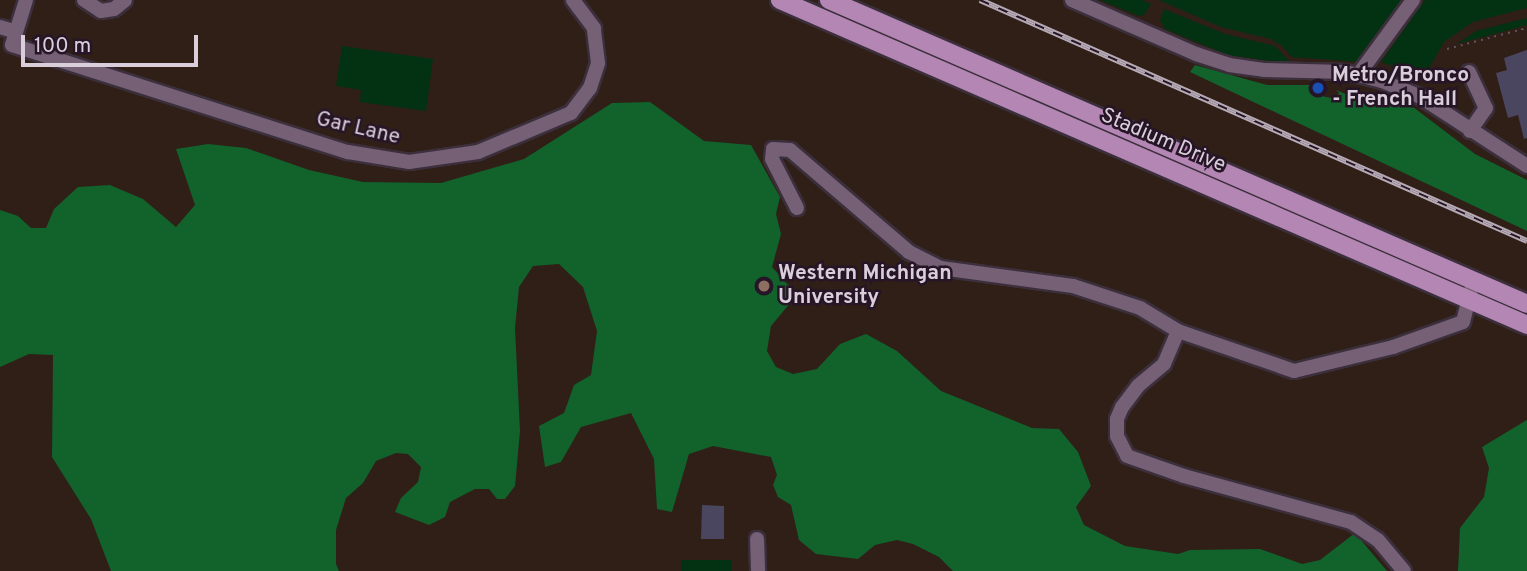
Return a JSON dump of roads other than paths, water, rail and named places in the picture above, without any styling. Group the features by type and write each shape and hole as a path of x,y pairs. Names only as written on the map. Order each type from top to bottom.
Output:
{"main road":[{"name":"Stadium Drive","path":"780,0 1527,325"},
{"name":"Stadium Drive","path":"829,0 1527,304"}],"street":[{"path":"9,39 26,0"},
{"path":"84,0 101,11 114,9 125,0"},
{"name":"Gar Lane","path":"0,27 9,39 348,152 409,162 478,152 571,113 590,88 598,63 594,28 573,0"},
{"path":"1072,0 1196,54 1229,65 1264,70 1358,75 1382,81 1419,96 1527,166"},
{"path":"1358,75 1413,0"},
{"path":"1469,72 1486,108 1470,131"},
{"path":"797,208 772,159 773,149 790,150 909,252 942,268 1073,286 1140,307 1178,331 1294,371 1393,347 1463,321 1473,279"},
{"path":"1178,331 1164,364 1143,381 1122,407 1117,419 1117,436 1127,456 1184,476 1351,522 1378,540 1404,571"},
{"path":"757,539 758,571"}],"railway":[{"path":"980,0 1527,241"}],"place":[{"name":"Metro/Bronco - French Hall","path":"1318,88"},
{"name":"Western Michigan University","path":"764,286"}]}
